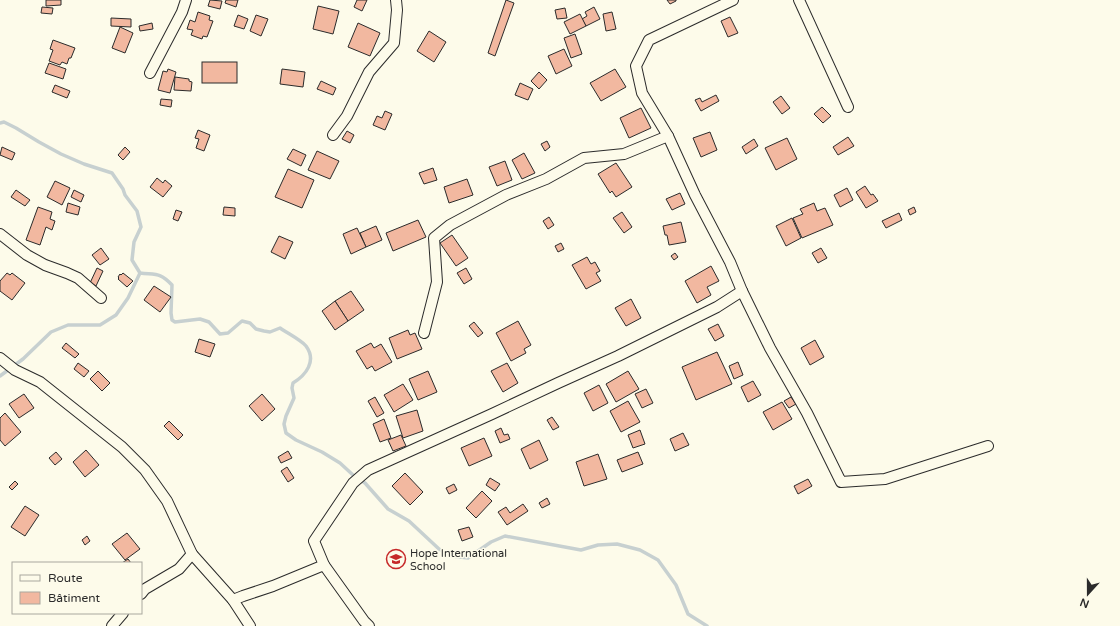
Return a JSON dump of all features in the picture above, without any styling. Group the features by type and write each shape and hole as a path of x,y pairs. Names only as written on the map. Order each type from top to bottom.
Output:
{"street":[{"path":"150,73 182,12 186,0"},
{"path":"333,135 347,116 369,72 394,43 397,10 396,0"},
{"path":"733,0 649,40 636,66 642,93 668,136 695,195 730,262 742,291 770,348 807,413 841,482 885,479 988,446"},
{"path":"799,0 848,107"},
{"path":"424,333 437,282 434,238 450,225 506,195 546,179 584,158 624,154 668,136"},
{"path":"0,234 27,255 78,278 101,298"},
{"path":"369,626 324,565 314,541 353,483 368,470 618,356 717,307 742,291"},
{"path":"0,358 12,367 40,382 122,447 145,470 167,501 192,554 234,600 250,626"},
{"path":"142,593 145,589 179,569 192,554"},
{"path":"234,600 274,586 324,565"},
{"path":"112,626 122,614"}],"building":[{"path":"46,0 61,0 61,5 46,6"},
{"path":"210,0 222,1 220,9 208,6"},
{"path":"226,0 238,0 236,7 225,3"},
{"path":"357,0 367,0 362,11 354,7"},
{"path":"506,0 514,3 495,56 488,53"},
{"path":"667,0 676,0 676,1 670,4"},
{"path":"318,6 339,11 333,34 313,29"},
{"path":"42,7 53,8 52,14 41,13"},
{"path":"594,7 600,19 586,26 582,19 587,16 585,12"},
{"path":"565,8 567,18 557,19 555,10"},
{"path":"198,12 210,16 209,20 213,21 207,37 203,36 202,39 191,35 193,30 187,29 190,20 195,22"},
{"path":"612,12 616,29 606,31 603,14"},
{"path":"580,14 586,26 570,34 564,22"},
{"path":"238,15 248,19 244,29 234,26"},
{"path":"256,15 268,19 261,36 250,31"},
{"path":"730,17 738,33 728,37 721,21"},
{"path":"111,18 131,19 131,27 111,26"},
{"path":"152,23 153,29 140,31 139,26"},
{"path":"358,23 380,33 370,56 348,47"},
{"path":"120,27 133,33 125,53 112,48"},
{"path":"429,31 446,42 434,62 417,51"},
{"path":"575,34 582,54 571,58 564,38"},
{"path":"53,40 75,48 67,64 62,62 60,65 49,61 53,50 50,49"},
{"path":"564,49 572,66 556,74 548,56"},
{"path":"202,62 237,62 237,83 202,83"},
{"path":"49,63 66,69 63,79 45,73"},
{"path":"168,69 176,72 170,93 158,90 163,71 167,72"},
{"path":"282,69 305,72 303,87 280,84"},
{"path":"615,69 626,87 601,101 590,83"},
{"path":"539,72 547,80 539,89 531,81"},
{"path":"175,77 189,79 189,81 192,82 191,91 174,90"},
{"path":"321,81 336,88 333,95 317,89"},
{"path":"520,83 533,89 528,100 515,95"},
{"path":"55,85 70,91 67,98 52,92"},
{"path":"716,95 719,101 701,111 695,100 700,98 702,102"},
{"path":"781,96 790,108 782,114 773,102"},
{"path":"161,99 172,100 171,107 160,105"},
{"path":"822,107 831,116 823,123 814,114"},
{"path":"641,108 651,128 629,138 620,118"},
{"path":"385,111 392,114 385,130 373,125 377,116 382,118"},
{"path":"198,130 210,135 204,151 196,148 199,139 195,138"},
{"path":"347,131 354,135 350,143 342,139"},
{"path":"710,132 717,150 701,157 693,138"},
{"path":"848,137 854,146 838,155 833,147"},
{"path":"787,138 797,159 776,170 765,148"},
{"path":"754,139 758,146 746,154 742,147"},
{"path":"547,141 550,147 545,151 541,144"},
{"path":"2,147 15,153 12,160 0,155"},
{"path":"125,147 130,152 123,160 118,155"},
{"path":"293,149 306,155 301,166 287,159"},
{"path":"317,151 339,161 330,179 308,170"},
{"path":"524,153 535,173 522,179 512,160"},
{"path":"505,161 512,180 497,186 489,167"},
{"path":"616,163 632,187 616,197 612,191 610,193 598,174"},
{"path":"433,168 437,180 424,184 419,173"},
{"path":"288,169 314,180 302,208 275,197"},
{"path":"157,178 163,183 165,180 172,186 163,197 150,187"},
{"path":"467,179 473,195 449,203 444,187"},
{"path":"55,181 70,188 62,205 47,197"},
{"path":"865,186 871,195 873,194 878,201 866,208 856,192"},
{"path":"847,188 853,200 840,207 834,195"},
{"path":"16,190 30,200 25,206 11,197"},
{"path":"74,190 84,195 81,202 71,197"},
{"path":"680,193 685,204 672,210 666,199"},
{"path":"68,203 80,207 78,215 66,212"},
{"path":"814,203 817,211 825,208 833,225 802,238 793,218 803,214 800,209"},
{"path":"38,207 52,212 50,219 55,221 52,230 46,227 40,245 26,240"},
{"path":"224,207 235,208 235,216 223,215"},
{"path":"914,207 916,212 910,215 908,210"},
{"path":"176,210 182,212 178,221 173,219"},
{"path":"622,212 632,227 624,233 613,218"},
{"path":"899,213 902,220 886,228 882,221"},
{"path":"549,217 554,225 548,229 543,221"},
{"path":"792,218 801,238 786,246 776,226"},
{"path":"418,220 426,237 393,251 386,233"},
{"path":"681,222 686,242 669,245 663,226"},
{"path":"376,226 382,240 366,247 360,233"},
{"path":"357,228 366,247 351,254 343,234"},
{"path":"452,235 468,258 456,266 440,243"},
{"path":"279,236 293,242 285,259 271,252"},
{"path":"561,243 564,249 558,252 555,246"},
{"path":"101,248 109,259 100,265 92,255"},
{"path":"821,248 827,258 818,263 812,253"},
{"path":"675,253 678,257 674,260 671,256"},
{"path":"587,257 591,264 595,262 600,271 596,273 601,281 586,289 572,265"},
{"path":"711,266 719,281 707,287 711,295 697,303 685,281"},
{"path":"97,268 103,271 96,286 90,283"},
{"path":"466,268 472,279 464,284 457,273"},
{"path":"7,273 10,275 12,273 25,283 12,300 0,291 0,281"},
{"path":"123,273 133,281 127,287 118,279 120,274 121,275"},
{"path":"154,286 171,297 160,312 144,300"},
{"path":"351,291 364,310 348,321 335,301"},
{"path":"631,299 641,318 626,326 615,308"},
{"path":"335,301 348,321 335,330 322,311"},
{"path":"518,321 531,345 524,349 526,353 511,361 496,333"},
{"path":"474,322 483,333 478,337 469,326"},
{"path":"718,324 724,336 715,341 708,329"},
{"path":"408,330 410,335 415,333 422,349 397,359 389,338"},
{"path":"199,339 215,344 210,357 195,352"},
{"path":"815,340 824,357 810,365 801,348"},
{"path":"66,343 79,354 75,358 62,348"},
{"path":"371,343 374,348 381,344 392,362 375,371 372,366 367,369 356,351"},
{"path":"717,352 732,384 696,400 682,367"},
{"path":"738,362 743,375 734,379 729,366"},
{"path":"78,363 89,371 84,377 74,369"},
{"path":"507,363 518,383 503,392 491,371"},
{"path":"98,371 110,383 102,391 90,379"},
{"path":"428,371 437,392 418,400 409,379"},
{"path":"628,371 639,389 616,402 606,384"},
{"path":"753,381 761,395 748,402 741,387"},
{"path":"403,384 413,400 394,412 384,395"},
{"path":"599,385 608,403 593,411 584,393"},
{"path":"646,389 653,403 642,408 635,394"},
{"path":"24,394 34,408 19,418 9,404"},
{"path":"262,394 275,409 262,421 249,406"},
{"path":"375,397 384,413 377,417 368,401"},
{"path":"791,397 796,404 789,408 784,401"},
{"path":"628,401 640,422 621,432 610,411"},
{"path":"782,402 792,419 773,430 763,412"},
{"path":"417,410 423,431 403,438 396,416"},
{"path":"5,413 21,432 5,446 0,440 0,418"},
{"path":"552,417 559,427 553,430 547,420"},
{"path":"384,419 391,438 380,442 373,424"},
{"path":"169,421 183,435 178,440 164,426"},
{"path":"501,428 504,435 508,434 510,439 500,443 495,431"},
{"path":"640,430 645,444 633,448 628,435"},
{"path":"683,433 689,445 675,451 670,439"},
{"path":"401,435 406,446 393,451 388,440"},
{"path":"484,438 492,456 469,466 461,448"},
{"path":"539,440 548,460 530,469 521,449"},
{"path":"86,450 99,465 85,477 73,462"},
{"path":"288,451 292,458 281,463 278,457"},
{"path":"56,452 62,459 55,465 49,458"},
{"path":"638,452 643,464 622,472 617,460"},
{"path":"598,454 607,479 584,486 576,462"},
{"path":"287,467 294,478 288,482 281,471"},
{"path":"405,473 423,492 410,505 392,486"},
{"path":"490,478 500,484 495,491 486,485"},
{"path":"808,479 812,486 798,494 794,486"},
{"path":"15,481 18,484 12,490 9,487"},
{"path":"454,484 457,490 449,494 446,488"},
{"path":"482,491 492,501 476,518 466,508"},
{"path":"547,498 550,504 542,508 539,503"},
{"path":"523,504 528,511 507,525 498,512 506,507 510,513"},
{"path":"25,506 39,515 25,536 11,527"},
{"path":"469,527 473,537 462,541 458,530"},
{"path":"127,533 140,549 125,560 112,544"},
{"path":"87,536 90,541 85,545 82,540"},
{"path":"128,559 130,562 124,562"}],"waterway":[{"path":"0,123 4,122 16,128 61,154 84,164 112,173 123,189 125,195 137,211 141,227 134,242 132,260 140,273 161,276 172,285 172,320 175,322 200,319 209,322 220,334 228,333 242,321 250,323 256,329 264,331 270,332 280,328 304,344 309,352 310,362 306,372 293,383 292,388 294,398 284,424 286,433 296,440 322,452 340,463 353,475 365,483 388,509 409,521 439,549 452,556 468,558 491,542 505,536 581,550 598,545 617,544 640,550 658,560 676,585 688,614 707,626"},
{"path":"0,376 23,359 51,332 68,325 100,325 116,315 128,298 140,273"}],"place":[{"name":"Hope International School","path":"396,559"}]}
